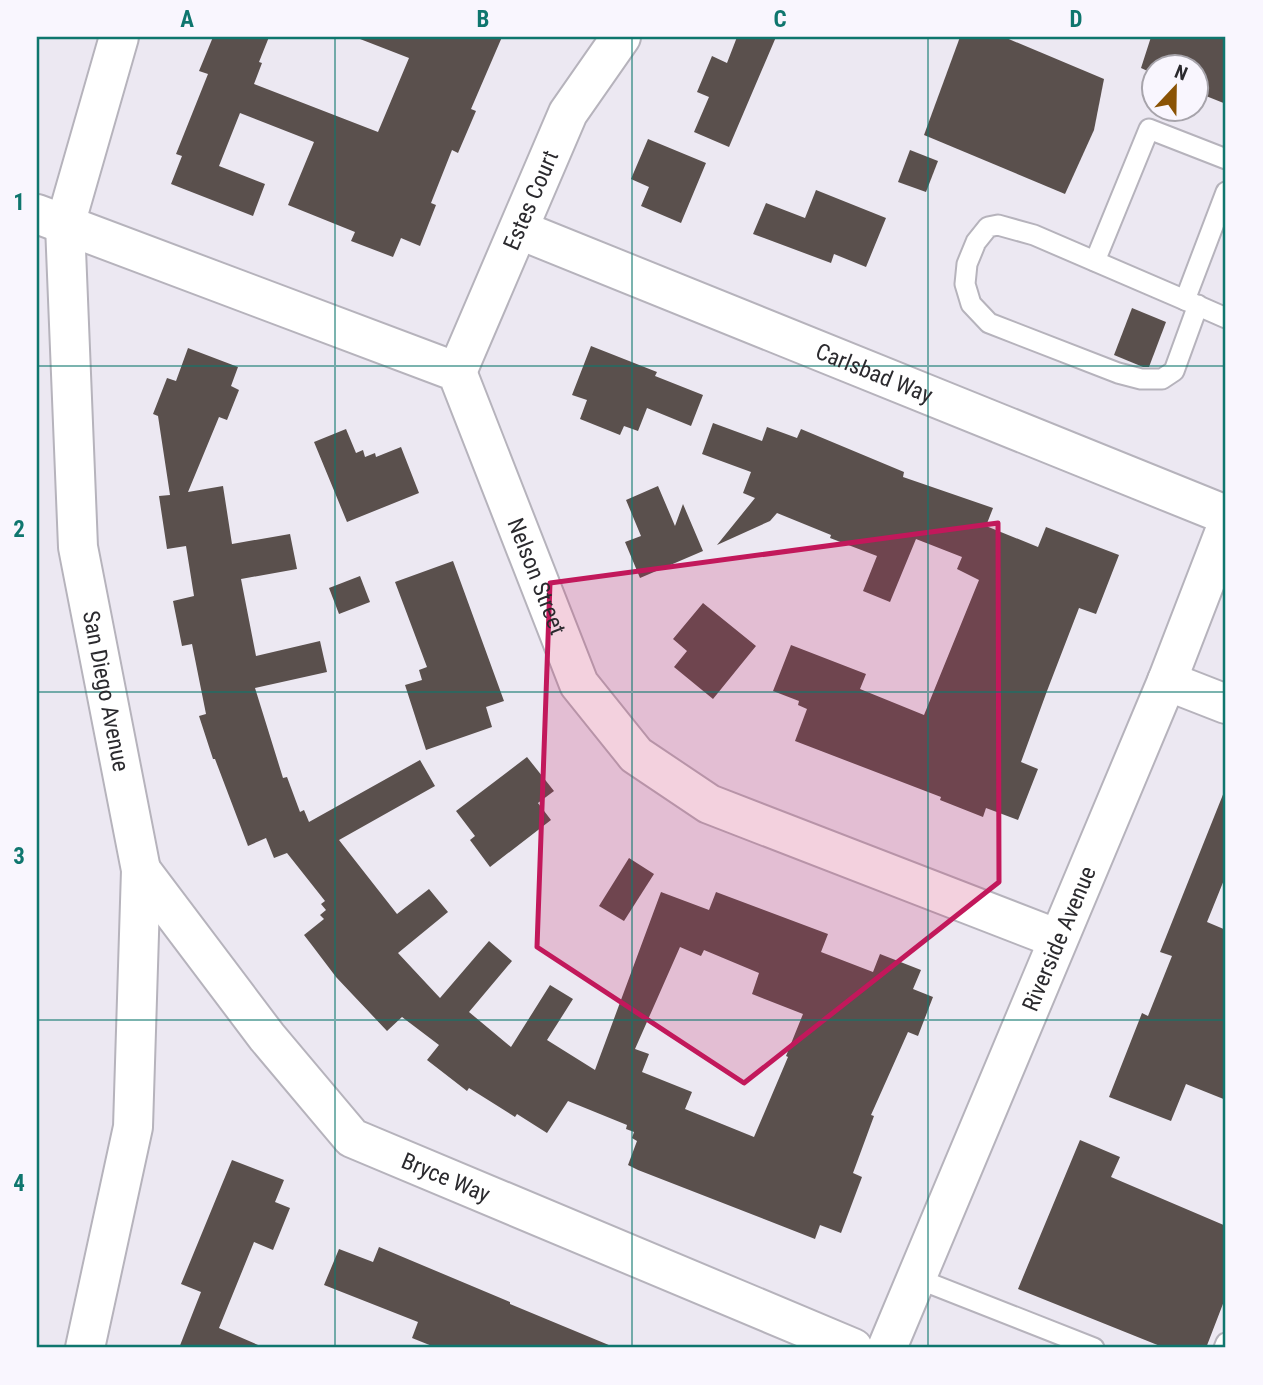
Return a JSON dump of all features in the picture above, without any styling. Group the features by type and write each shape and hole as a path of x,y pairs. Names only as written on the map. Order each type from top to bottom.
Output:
{"street":[{"name":"San Diego Avenue","path":"85,1348 133,1127 141,870 78,547 51,220 119,37"},
{"name":"Estes Court","path":"457,372 568,113 621,37"},
{"path":"51,220 457,372"},
{"name":"Carlsbad Way","path":"520,230 1226,515"},
{"name":"Nelson Street","path":"457,372 579,684 636,755 709,804 1058,939"},
{"name":"Riverside Avenue","path":"887,1348 1167,681 1226,528"},
{"path":"1167,681 1226,704"},
{"name":"Bryce Way","path":"141,870 267,1037 352,1138 853,1348"}],"lane":[{"path":"1095,261 1149,129 1226,159"},
{"path":"1226,192 1191,303 1174,370 1162,379 1141,379 1118,373 989,323 971,304 965,284 967,264 976,242 988,227 998,225 1034,235 1095,261 1191,303 1226,318"},
{"path":"916,1278 1094,1348"},
{"path":"1224,1348 1226,1343"}],"highlighted area":[{"path":"998,523 999,882 744,1083 537,947 550,583"}],"building":[{"path":"213,37 269,37 254,84 378,132 409,58 360,39 361,37 502,37 471,109 476,111 458,153 452,150 431,203 436,205 420,246 401,238 393,257 351,241 355,232 288,205 314,142 240,113 219,166 265,184 253,216 171,184 182,156 176,154 208,74 199,71"},
{"path":"737,37 776,37 729,147 694,132 709,97 697,92 712,56 727,63"},
{"path":"960,37 1004,37 1104,79 1094,130 1065,194 924,135"},
{"path":"1151,37 1226,37 1226,104 1210,98 1210,52 1146,52"},
{"path":"648,139 706,163 681,223 641,206 649,187 631,179"},
{"path":"910,150 938,161 926,192 898,182"},
{"path":"816,190 886,218 866,267 834,254 831,263 753,234 766,203 805,218"},
{"path":"1132,308 1166,322 1149,367 1114,355"},
{"path":"591,346 657,372 655,376 703,395 691,426 647,408 638,431 624,426 620,435 580,419 587,400 572,395"},
{"path":"188,348 238,367 231,386 239,390 227,420 219,417 188,492 223,486 232,544 290,534 297,569 241,579 256,656 320,641 327,672 255,688 283,778 287,777 300,812 304,810 309,822 420,760 435,786 339,840 397,914 429,889 448,912 398,953 440,998 489,941 512,961 469,1012 511,1047 550,985 573,999 547,1040 595,1070 661,892 709,910 716,892 828,934 821,952 873,972 880,954 921,970 913,989 933,997 918,1036 908,1032 871,1115 874,1116 853,1173 862,1177 841,1233 820,1225 815,1239 638,1170 628,1165 637,1141 632,1138 634,1132 626,1129 627,1125 568,1101 547,1133 517,1114 515,1117 469,1088 467,1091 427,1060 439,1045 402,1017 387,1031 336,977 304,935 324,919 320,915 326,910 321,904 325,901 287,853 274,858 266,838 248,846 199,716 206,714 192,644 182,646 173,601 194,596 186,546 167,549 159,496 170,495 158,416 153,414 167,378 176,381","holes":["680,947 701,956 704,950 759,973 752,994 803,1014 754,1137 685,1109 692,1092 642,1072 649,1054 635,1049"]},
{"path":"713,423 762,441 767,427 797,438 801,429 904,472 903,477 993,508 986,526 1038,547 1046,527 1119,555 1096,614 1079,608 1047,691 1021,762 1038,769 1018,820 986,808 983,817 940,800 941,797 795,741 807,709 798,705 799,701 773,691 791,645 866,674 860,689 924,715 979,580 957,569 962,557 916,539 890,602 863,591 877,556 777,513 770,521 717,545 755,498 743,493 751,472 702,454"},
{"path":"346,429 356,453 363,450 365,457 375,453 376,457 401,447 419,493 347,522 314,442"},
{"path":"658,486 675,526 683,504 703,551 640,578 625,542 641,536 626,500"},
{"path":"453,561 504,701 486,707 492,727 426,750 405,685 422,680 419,670 427,667 395,582"},
{"path":"360,576 370,602 339,614 329,588"},
{"path":"703,603 756,646 713,699 674,667 687,651 673,639"},
{"path":"527,757 554,791 538,803 551,820 490,867 470,840 475,836 456,811"},
{"path":"1226,787 1226,875 1207,922 1226,930 1226,1100 1186,1084 1171,1121 1109,1097 1142,1013 1148,1016 1172,956 1160,952"},
{"path":"629,858 654,874 624,921 599,906"},
{"path":"1080,1140 1120,1157 1111,1177 1226,1226 1226,1296 1206,1348 1165,1348 1018,1289"},
{"path":"232,1160 284,1180 275,1202 290,1208 273,1250 254,1242 219,1328 265,1348 179,1348 201,1292 181,1284"},
{"path":"379,1247 616,1348 437,1348 412,1338 418,1322 324,1285 339,1249 373,1262"}]}
